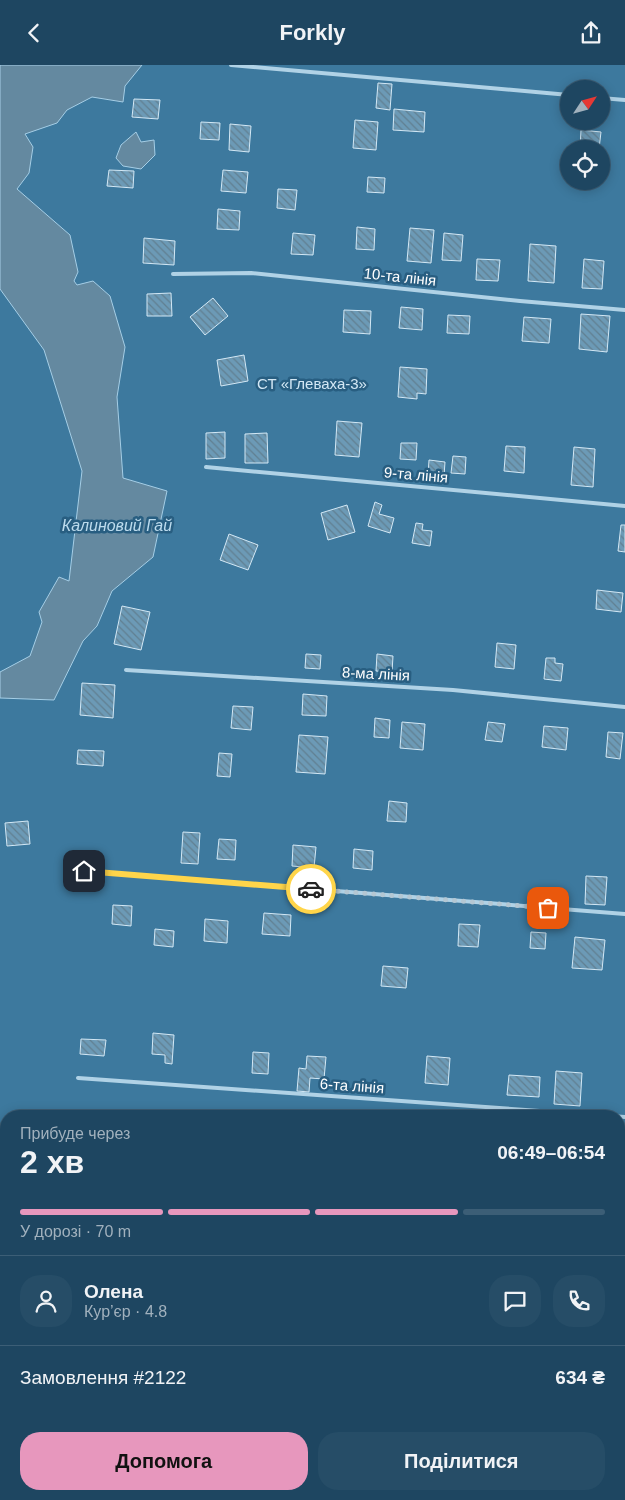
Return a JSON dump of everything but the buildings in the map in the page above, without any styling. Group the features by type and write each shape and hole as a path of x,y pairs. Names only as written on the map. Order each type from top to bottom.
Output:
{"lane":[{"path":"231,65 560,94"},
{"path":"610,99 625,100"},
{"name":"10-та лінія","path":"173,274 251,273 625,310"},
{"name":"9-та лінія","path":"206,467 625,506"},
{"name":"8-ма лінія","path":"126,670 453,690 625,707"},
{"path":"84,871 625,914"},
{"name":"6-та лінія","path":"78,1078 527,1110"}],"green space":[{"name":"СТ «Глеваха-3»","path":"0,65 625,65 625,1110 0,1110"}],"water":[{"name":"Калиновий Гай","path":"0,65 142,65 125,86 123,102 92,97 67,110 57,123 25,134 33,147 29,173 17,189 70,235 78,272 74,281 77,285 93,281 110,296 125,347 117,397 123,478 167,491 153,557 112,591 97,626 83,641 54,700 0,698 0,672 30,656 42,622 39,612 59,577 69,581 82,471 44,350 0,289"},
{"path":"136,132 141,142 154,140 155,155 141,169 123,166 116,158 121,145"}],"way so far":[{"path":"311,889 548,908"}],"route":[{"path":"84,871 311,889"}]}
